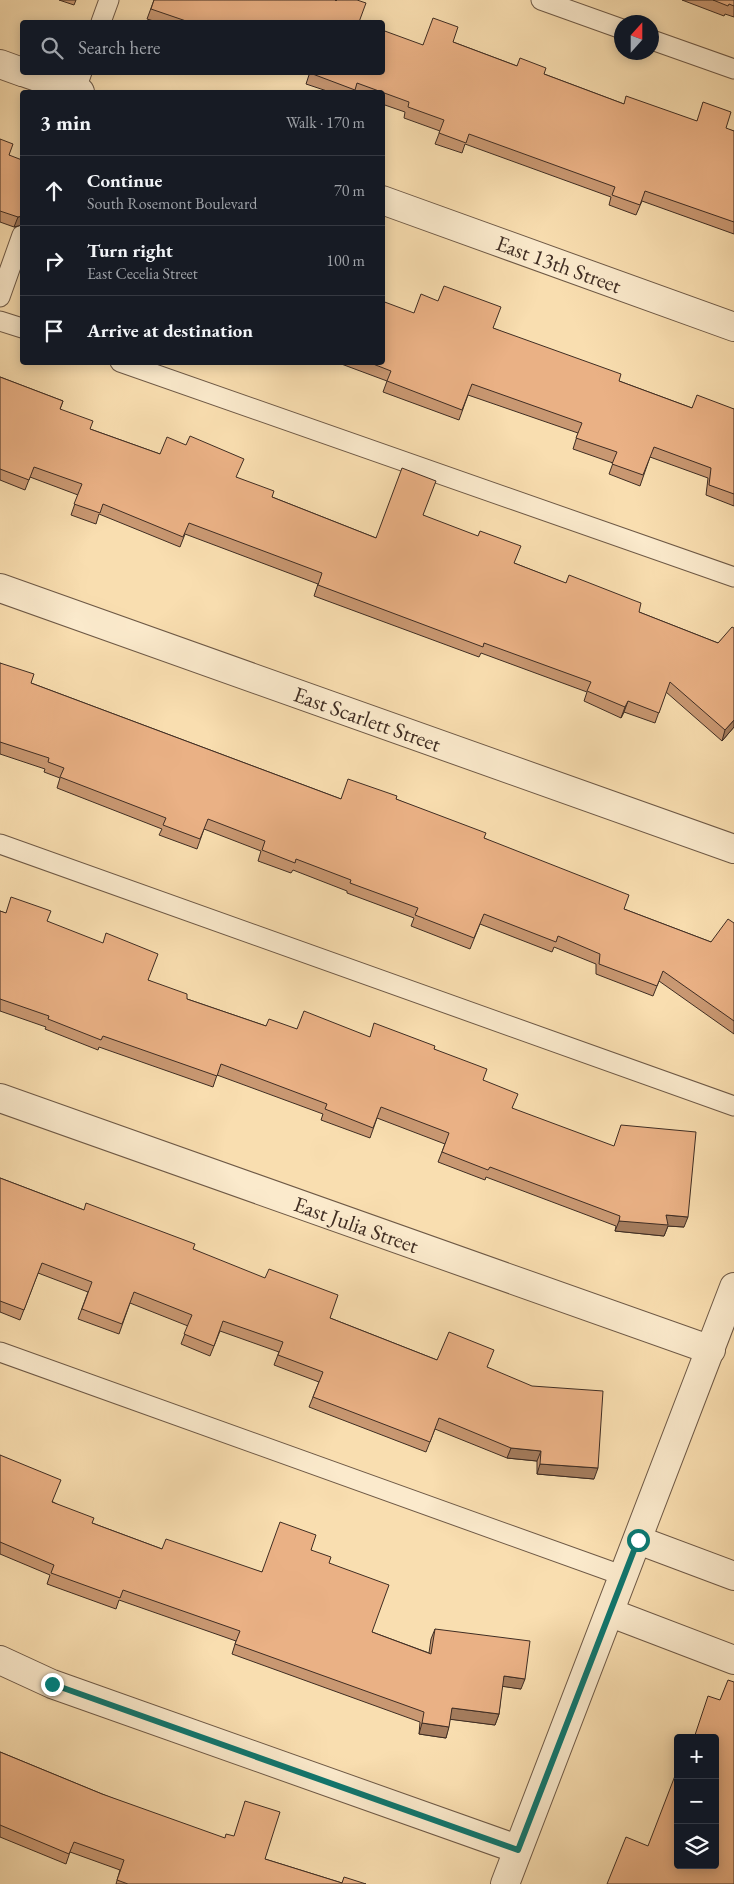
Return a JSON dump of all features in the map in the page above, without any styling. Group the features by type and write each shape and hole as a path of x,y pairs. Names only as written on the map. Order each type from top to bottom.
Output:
{"street":[{"path":"0,64 20,71"},
{"path":"34,75 78,87"},
{"name":"East 13th Street","path":"385,201 734,326"},
{"name":"East Scarlett Street","path":"0,588 734,849"},
{"name":"East Julia Street","path":"0,1098 711,1350"},
{"path":"505,1884 611,1613 734,1288"},
{"path":"638,1540 734,1576"},
{"path":"611,1613 734,1660"},
{"path":"0,1660 52,1684 518,1850"}],"lane":[{"path":"102,20 109,0"},
{"path":"541,0 614,26"},
{"path":"659,42 734,69"},
{"path":"0,296 20,241"},
{"path":"0,321 20,327"},
{"path":"129,365 734,578"},
{"path":"0,844 734,1106"},
{"path":"0,1352 624,1576"}],"building":[{"path":"154,0 357,0 366,3 360,20 183,20 151,9"},
{"path":"713,0 734,0 734,6 729,4 728,6"},
{"path":"433,18 458,27 453,42 517,66 520,58 546,68 544,74 624,104 626,96 697,121 703,102 731,112 726,128 734,131 734,222 645,191 640,205 612,195 615,187 469,134 466,143 439,133 444,120 408,107 409,102 385,93 385,90 376,90 357,83 355,90 315,75 385,75 385,31 423,45"},
{"path":"0,139 13,144 9,155 20,159 20,216 0,211"},
{"path":"444,286 501,307 493,328 621,374 619,381 692,408 697,395 734,409 734,494 709,485 711,468 654,447 643,475 612,464 617,452 576,438 582,423 472,384 462,410 387,381 391,371 376,365 385,365 385,302 414,313 421,294 438,301"},
{"path":"0,377 63,401 60,409 93,421 90,429 160,454 167,437 186,445 190,436 244,459 236,477 274,491 272,497 376,538 402,468 436,481 423,515 478,536 480,531 521,546 514,563 566,583 569,575 641,603 639,612 718,643 732,627 734,628 734,720 725,730 670,682 659,713 628,701 625,707 587,691 591,682 484,643 483,647 318,585 322,573 189,523 183,537 103,504 100,513 74,504 82,484 34,467 29,480 0,469"},
{"path":"0,663 34,674 31,683 341,799 348,779 397,796 396,799 486,833 484,838 629,895 624,909 711,942 728,919 734,923 734,1021 663,971 657,986 599,964 600,954 558,936 556,942 484,914 474,938 415,915 418,908 350,883 351,880 296,859 295,863 262,850 265,841 208,819 200,839 163,825 166,818 60,777 64,768 48,762 49,758 0,742"},
{"path":"11,897 51,911 47,921 103,943 106,933 158,954 148,980 187,994 187,999 266,1026 269,1019 297,1029 304,1011 370,1037 374,1023 435,1046 434,1049 487,1069 483,1080 518,1094 512,1108 614,1146 621,1125 696,1132 688,1217 666,1215 668,1225 619,1221 620,1216 490,1167 488,1170 442,1152 449,1133 381,1107 373,1128 325,1109 327,1104 221,1064 217,1076 103,1036 101,1040 48,1019 49,1016 0,999 0,911 6,913"},
{"path":"0,1178 84,1210 86,1203 195,1244 193,1249 265,1278 269,1269 338,1295 330,1318 437,1360 449,1332 494,1350 487,1367 532,1386 603,1391 598,1468 540,1464 541,1451 511,1448 439,1418 430,1442 313,1397 323,1372 278,1355 283,1342 223,1321 214,1346 184,1334 192,1315 134,1292 122,1324 82,1309 92,1282 42,1263 24,1310 0,1301"},
{"path":"0,1455 61,1480 52,1502 94,1518 92,1523 162,1549 166,1539 262,1572 280,1522 316,1535 311,1550 331,1557 329,1563 389,1585 372,1632 431,1654 435,1629 530,1641 525,1679 504,1676 499,1714 452,1708 449,1727 422,1723 424,1712 235,1644 240,1631 123,1590 120,1598 51,1573 54,1565 0,1542"},
{"path":"728,1680 734,1682 734,1884 607,1884 626,1837 648,1846 674,1778 674,1869 719,1869 719,1734 695,1734 708,1696 720,1700"},
{"path":"0,1752 102,1794 225,1838 226,1834 234,1836 245,1801 280,1812 265,1859 342,1883 344,1877 366,1884 128,1884 117,1880 124,1860 74,1842 69,1854 0,1825"}],"route":[{"path":"52,1684 518,1850 638,1540"}]}
